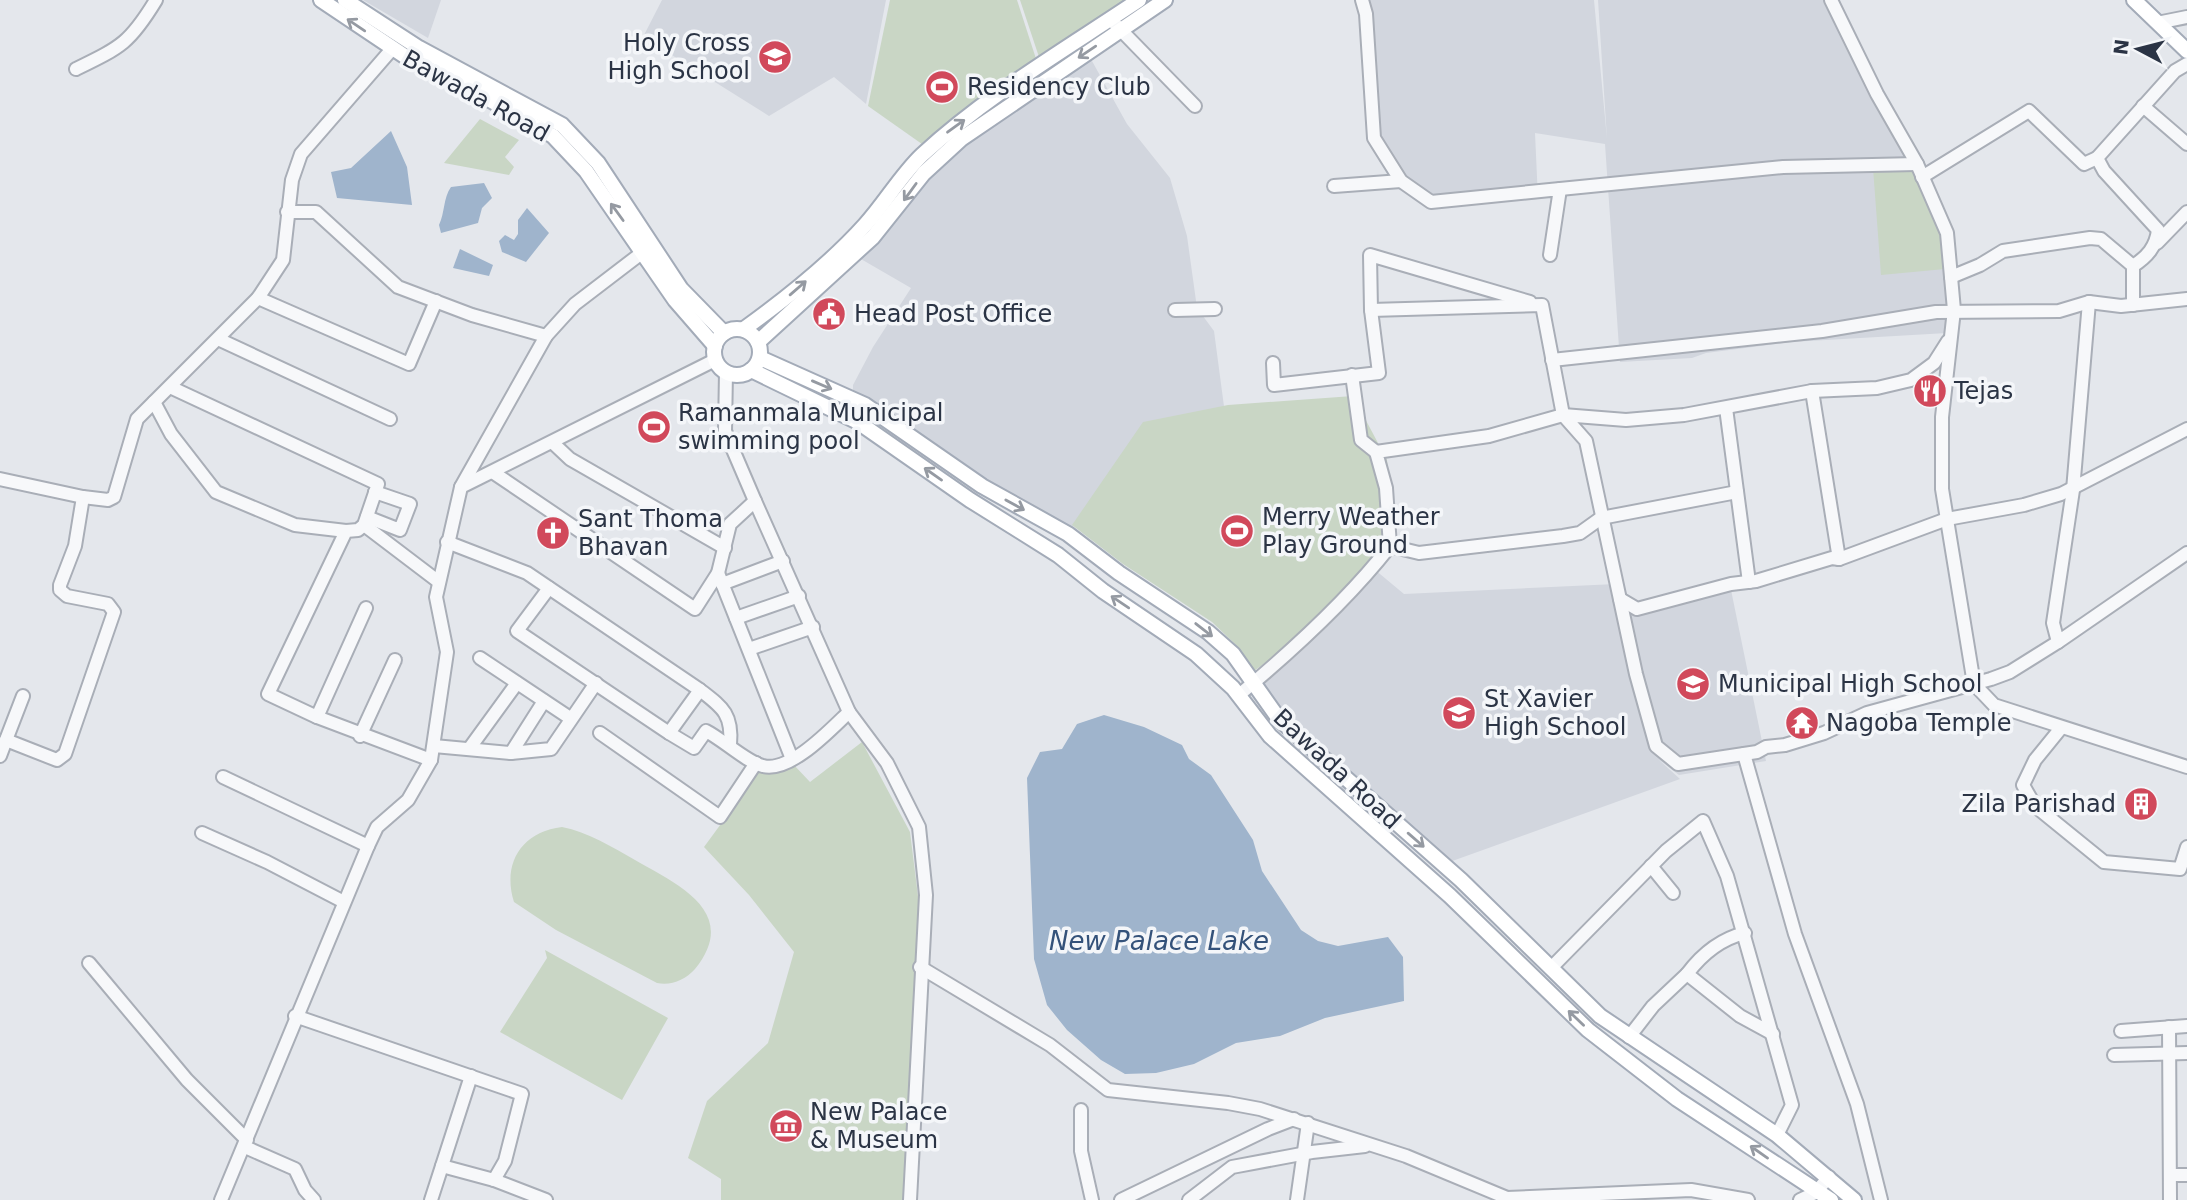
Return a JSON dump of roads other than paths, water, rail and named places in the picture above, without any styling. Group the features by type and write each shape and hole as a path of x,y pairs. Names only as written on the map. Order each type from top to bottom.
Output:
{"main road":[{"name":"Bawada Road","path":"321,0 392,49 553,136 586,171 715,353"},
{"path":"345,0 419,48 562,125 596,160 624,198 682,290 724,333"},
{"path":"758,342 744,329 734,328 724,333 715,353 726,372 739,375 755,364 758,342 873,237 924,173 961,139 1115,25 1139,0"},
{"path":"744,329 783,301 828,261 863,226 914,163 952,128 1115,25 1165,0"},
{"path":"2134,0 2187,51"},
{"name":"Bawada Road","path":"755,364 864,404 982,486 1068,534 1119,573 1208,632 1233,654 1279,719 1448,869 1599,1015 1777,1135 1854,1200"},
{"path":"755,364 858,422 970,500 1058,555 1104,591 1196,654 1240,695 1270,736 1450,896 1588,1030 1677,1099 1830,1200"}],"street":[{"path":"76,69 122,46 136,34 156,0"},
{"path":"1362,0 1366,14 1374,138 1401,181 1431,202 1783,167 1917,164"},
{"path":"1831,0 1877,94 1917,164 1947,233 1954,310 1941,441 1942,489 1974,684 1994,705 2187,767"},
{"path":"2157,23 2187,17"},
{"path":"1115,25 1195,106"},
{"path":"0,479 83,497 108,500 114,497 137,419 258,298 283,260 287,212 300,154 392,49"},
{"path":"1922,177 2029,111 2084,164 2097,158 2175,71 2187,64"},
{"path":"2143,106 2187,144"},
{"path":"2097,158 2104,171 2158,230 2157,243"},
{"path":"1334,186 1401,181"},
{"path":"1550,255 1560,189"},
{"path":"287,212 316,212 398,287 546,337"},
{"path":"2133,266 2143,260 2187,212"},
{"path":"1951,277 1980,265 2003,251 2090,238 2101,239 2133,266 2133,305"},
{"path":"221,1200 246,1144 295,1016 377,827 408,800 431,760 447,652 436,597 461,487 546,337 575,304 643,252"},
{"path":"1273,363 1273,384 1379,373 1371,310 1370,255 1542,305"},
{"path":"258,298 409,364 436,301"},
{"path":"1552,360 1822,331 1954,310 2059,311 2089,302 2133,305 2187,299"},
{"path":"2058,642 2053,623 2073,490 2089,302"},
{"path":"1371,310 1542,305"},
{"path":"1542,305 1563,415 1586,440 1636,674 1656,746 1678,764 1744,754 1824,733 1898,703 2010,672 2187,553"},
{"path":"1175,310 1215,309"},
{"path":"218,338 390,419"},
{"path":"1376,452 1489,436 1563,415 1626,420 1726,408 1812,391 1877,388 1911,380 1934,363 1950,338"},
{"path":"461,487 553,443 715,353"},
{"path":"726,372 725,431 849,712 887,763 919,827 926,895 920,967 910,1200"},
{"path":"1240,695 1354,590 1390,546 1386,488 1376,452 1361,440 1352,375"},
{"path":"154,402 171,433 216,492 295,525 346,531 358,530 365,521 378,484 170,387"},
{"path":"1812,391 1839,559"},
{"path":"1726,408 1749,582"},
{"path":"1620,600 1637,609 1731,584 1749,582 1798,566 1839,559 1947,519 2024,505 2073,490 2187,429"},
{"path":"553,443 570,459 725,548"},
{"path":"494,473 695,609 720,579 730,524 755,501"},
{"path":"365,521 400,530 410,504 375,492"},
{"path":"1390,546 1419,552 1563,536 1580,533 1601,518 1737,492"},
{"path":"6,740 57,760 62,758 113,619 114,612 108,604 66,596 60,590 75,546 83,497"},
{"path":"365,521 439,582"},
{"path":"346,531 268,694 360,736 431,760"},
{"path":"447,541 527,573 700,690 725,709 731,732 730,745"},
{"path":"720,579 783,561"},
{"path":"720,579 792,759"},
{"path":"549,588 517,631 694,748 706,731 756,763 779,768 849,712"},
{"path":"736,618 799,596"},
{"path":"317,717 366,608"},
{"path":"750,649 813,627"},
{"path":"480,658 570,718"},
{"path":"360,736 395,660"},
{"path":"469,749 517,683"},
{"path":"434,746 511,753 551,749 596,683"},
{"path":"670,733 700,690"},
{"path":"0,756 23,696"},
{"path":"511,753 544,701"},
{"path":"2061,728 2035,760 2023,785 2035,806 2105,862 2180,869 2187,847"},
{"path":"600,733 720,817 756,763"},
{"path":"1744,754 1795,934 1857,1104 1881,1200"},
{"path":"223,777 368,846"},
{"path":"1551,968 1651,866 1703,821 1727,876 1745,933 1792,1105 1777,1135"},
{"path":"202,833 344,902"},
{"path":"1651,866 1673,892"},
{"path":"1629,1037 1653,1006 1687,974 1702,955 1729,937 1745,933"},
{"path":"89,963 187,1080 246,1144 295,1169 305,1190 314,1200"},
{"path":"920,967 1050,1045 1108,1090 1228,1103 1295,1119 1406,1156 1506,1199 1690,1195 1748,1200"},
{"path":"1687,974 1740,1016 1773,1034"},
{"path":"295,1016 522,1094 505,1161 494,1180"},
{"path":"2121,1031 2187,1026"},
{"path":"2169,1027 2170,1200"},
{"path":"2114,1055 2187,1053"},
{"path":"431,1200 471,1076"},
{"path":"1081,1110 1082,1151 1092,1200"},
{"path":"1121,1200 1268,1129 1295,1119"},
{"path":"1297,1200 1308,1124"},
{"path":"1189,1200 1232,1167 1304,1153 1369,1145"},
{"path":"442,1166 494,1180 546,1200"},
{"path":"2170,1175 2187,1175"},
{"path":"1800,1200 1816,1190 1829,1177"}],"water":[{"path":"391,131 407,167 412,205 337,198 331,172 351,168"},
{"path":"484,183 492,198 482,208 478,223 441,233 439,225 451,187"},
{"path":"527,208 549,233 526,262 502,252 499,241 505,235 514,240 518,234 518,220"},
{"path":"460,249 493,265 489,276 453,268"},
{"name":"Ramanmala Municipal swimming pool","path":"660,412 669,420 648,442 639,433"},
{"name":"New Palace Lake","path":"1104,715 1144,727 1182,745 1189,759 1211,775 1253,840 1262,871 1301,930 1318,941 1338,946 1388,937 1403,957 1404,1001 1325,1018 1280,1036 1236,1043 1194,1064 1156,1073 1125,1074 1101,1060 1067,1030 1047,1005 1034,959 1027,778 1040,752 1062,749 1077,724"}],"place":[{"name":"Holy Cross High School","path":"775,57"},
{"name":"Residency Club","path":"942,87"},
{"name":"Head Post Office","path":"829,314"},
{"name":"Tejas","path":"1930,391"},
{"name":"Ramanmala Municipal swimming pool","path":"654,427"},
{"name":"Merry Weather Play Ground","path":"1237,531"},
{"name":"Sant Thoma Bhavan","path":"553,533"},
{"name":"Municipal High School","path":"1693,684"},
{"name":"St Xavier High School","path":"1459,713"},
{"name":"Nagoba Temple","path":"1802,723"},
{"name":"Zila Parishad","path":"2141,804"},
{"name":"New Palace & Museum","path":"786,1126"}]}
